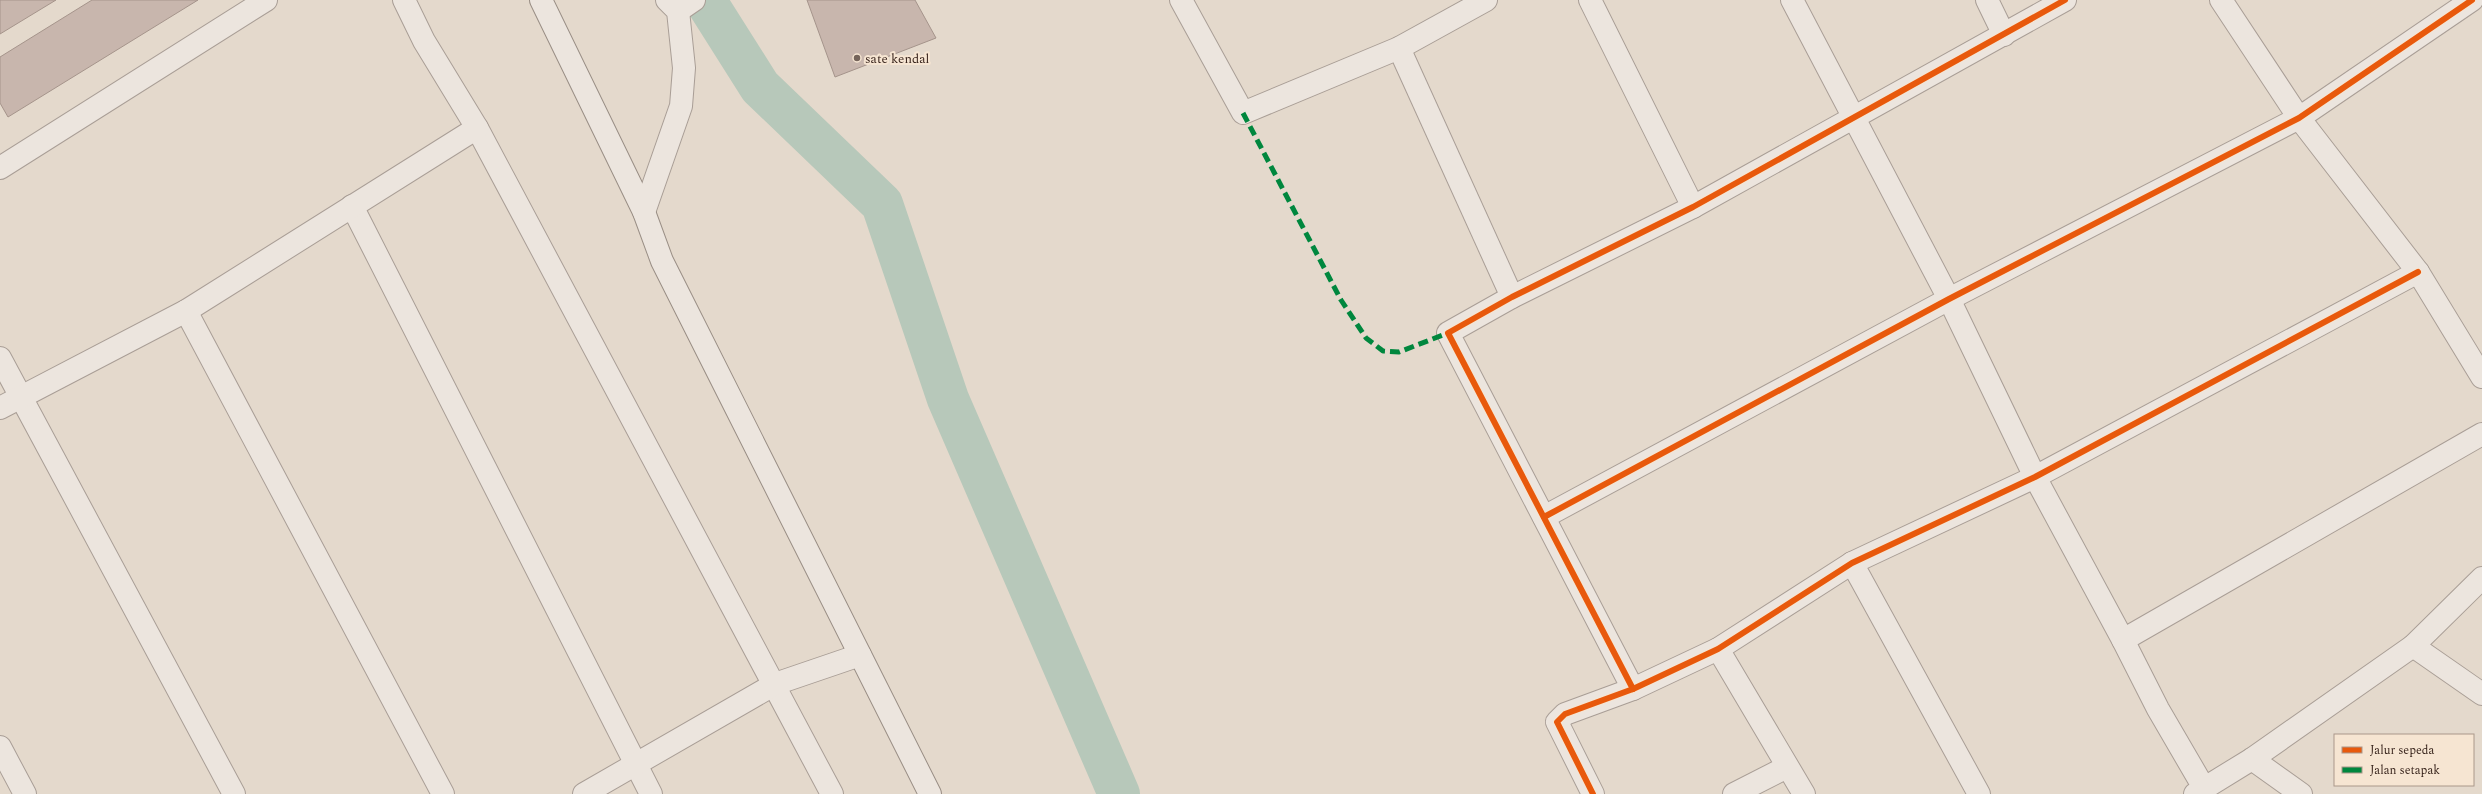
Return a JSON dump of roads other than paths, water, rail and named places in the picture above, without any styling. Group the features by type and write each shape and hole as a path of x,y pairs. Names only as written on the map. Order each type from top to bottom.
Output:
{"street":[{"path":"0,168 266,0"},
{"path":"404,0 424,41 477,128 775,684 832,794"},
{"path":"541,0 644,212 662,261 930,794"},
{"path":"1182,0 1243,113 1399,48 1486,0"},
{"path":"1590,0 1693,206"},
{"path":"1792,0 1949,299 2035,477 2123,640 2200,791 2252,759 2413,646 2482,578"},
{"path":"1988,0 2004,35"},
{"path":"1633,689 1448,333 1512,296 1693,206 1853,116 2004,35 2065,0"},
{"path":"2221,0 2299,118 2418,272 2482,377"},
{"path":"1544,517 1949,299 2299,118 2472,0"},
{"path":"644,212 681,106 684,68 683,3"},
{"path":"1399,48 1512,296"},
{"path":"0,408 21,395 186,311 477,128"},
{"path":"352,206 651,794"},
{"path":"1593,794 1557,721 1565,714 1633,689 1718,649 1852,563 2035,477 2418,272"},
{"path":"186,311 443,794"},
{"path":"0,358 234,794"},
{"path":"2123,640 2482,434"},
{"path":"1852,563 1979,794"},
{"path":"2413,646 2482,694"},
{"path":"1718,649 1804,794"},
{"path":"584,794 775,684 860,654"},
{"path":"0,747 25,794"},
{"path":"2252,759 2301,794"},
{"path":"1734,794 1788,767"}],"waterway":[{"path":"705,0 760,87 882,204 948,399 1119,794"}],"place":[{"name":"sate kendal","path":"857,58"}]}
